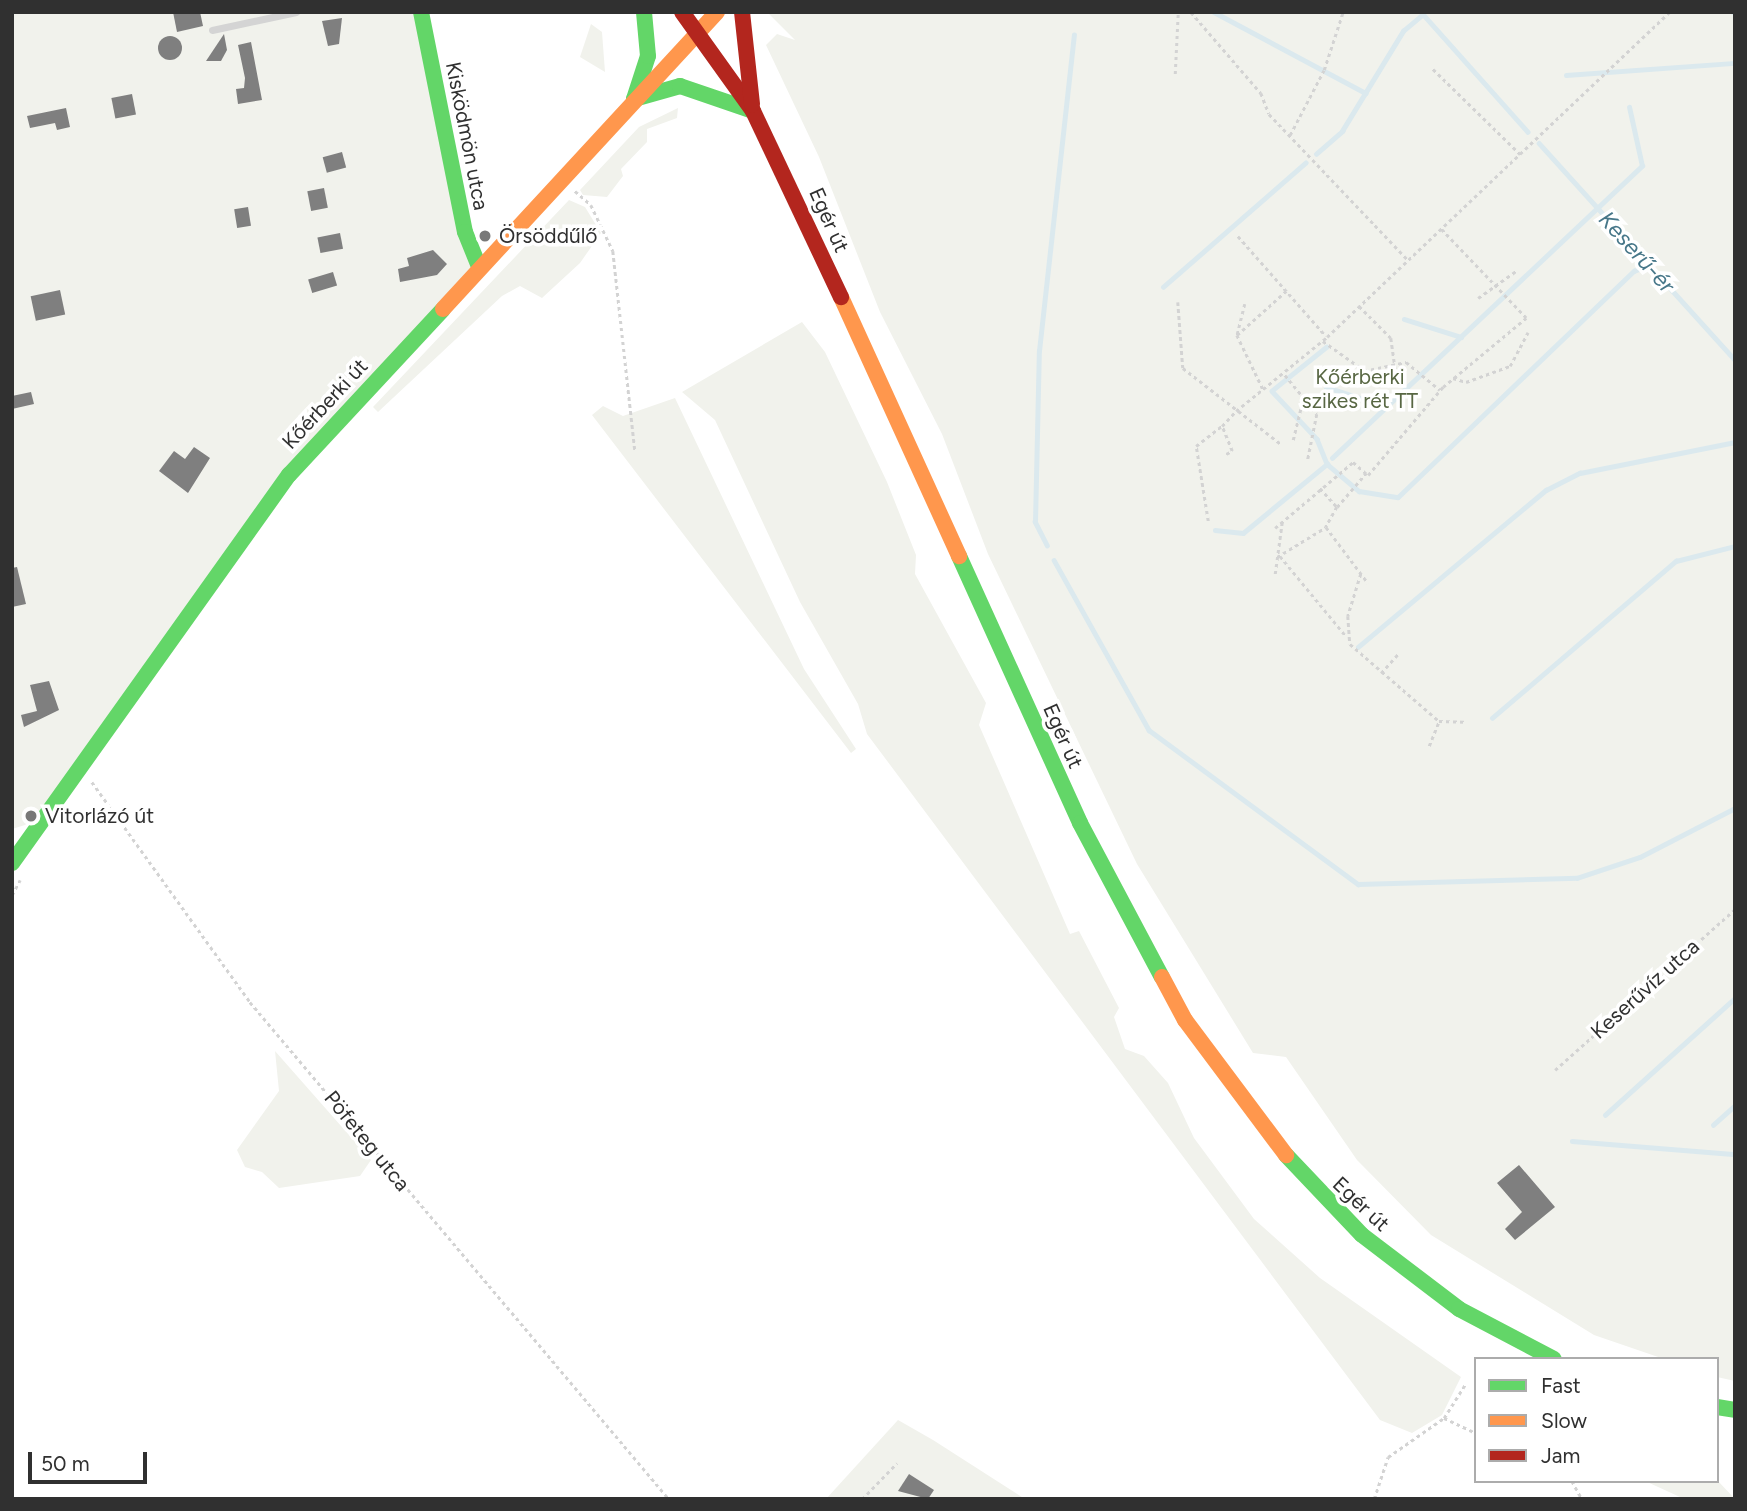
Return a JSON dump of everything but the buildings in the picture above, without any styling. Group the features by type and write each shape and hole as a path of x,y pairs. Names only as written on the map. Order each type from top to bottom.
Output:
{"main road":[{"name":"Kisködmön utca","path":"421,12 465,232 479,266"},
{"path":"634,99 648,56 644,12"},
{"name":"Egér út","path":"682,12 753,111 1080,823 1185,1020 1270,1138 1362,1235 1459,1309 1550,1357"},
{"name":"Kőérberki út","path":"19,866 86,777 249,524 479,266 717,12"},
{"path":"634,99 680,86 753,111 742,12"}],"lane":[{"path":"212,30 296,12"}],"path":[{"path":"1175,74 1178,12"},
{"path":"1191,12 1290,135 1408,260"},
{"path":"1290,135 1324,70 1343,12"},
{"path":"1208,521 1196,446 1323,341 1670,12"},
{"path":"1433,69 1520,154"},
{"path":"561,178 591,205 614,251 635,450"},
{"path":"566,197 583,179"},
{"path":"1278,557 1326,527 1336,507 1440,390 1526,318 1441,229"},
{"path":"1238,236 1327,337"},
{"path":"1478,298 1516,271"},
{"path":"1237,335 1286,291"},
{"path":"1178,302 1183,368 1282,444"},
{"path":"1245,304 1237,335 1264,391"},
{"path":"1359,306 1391,338 1395,364 1391,378"},
{"path":"1453,378 1466,382 1510,366 1528,332"},
{"path":"1323,341 1371,376"},
{"path":"1364,371 1406,362 1440,390"},
{"path":"1285,375 1317,414 1308,459"},
{"path":"1293,440 1304,398"},
{"path":"1222,426 1232,451 1226,454"},
{"path":"1275,528 1353,461 1366,473"},
{"path":"1320,488 1336,507"},
{"path":"1275,574 1282,522"},
{"path":"1326,527 1368,583"},
{"path":"1278,557 1381,673 1439,721 1464,722"},
{"path":"1346,636 1361,574"},
{"path":"1381,673 1398,654"},
{"path":"1429,746 1439,721"},
{"path":"83,792 86,777 99,770"},
{"name":"Pöfeteg utca","path":"86,777 250,1002 669,1499"},
{"path":"12,895 19,866"},
{"name":"Keserűvíz utca","path":"1555,1070 1735,909"},
{"path":"1374,1499 1388,1457 1444,1418 1466,1383"},
{"path":"1444,1418 1474,1432"},
{"path":"862,1499 897,1462"},
{"path":"1573,1483 1582,1499"}],"green space":[{"path":"12,12 421,12 479,266 335,424 81,773 25,825 12,829"},
{"name":"Kőérberki szikes rét TT","path":"767,12 1735,12 1735,1381 1719,1377 1719,1357 1658,1357 1594,1335 1431,1235 1357,1160 1286,1057 1253,1053 1137,864 988,554 942,434 880,312 819,157 766,45 777,34 795,40"},
{"path":"591,24 602,32 605,72 580,57"},
{"path":"678,108 677,118 647,129 647,142 621,169 623,176 607,197 583,195 580,190 639,127"},
{"path":"569,200 585,207 601,233 580,263 542,298 520,286 502,296 378,412 373,407"},
{"path":"802,322 825,352 887,482 916,555 915,574 986,703 979,725 1070,934 1079,931 1119,1008 1114,1017 1125,1049 1144,1056 1168,1083 1194,1138 1254,1219 1320,1278 1461,1377 1442,1415 1412,1433 1380,1420 867,734 858,704 800,602 715,420 682,392"},
{"path":"675,398 804,669 856,749 851,753 592,415 603,406 623,416"},
{"path":"275,1051 371,1160 360,1176 279,1188 262,1172 245,1167 237,1150 279,1091"},
{"path":"898,1420 933,1440 1025,1499 826,1499"},
{"path":"1719,1482 1735,1499 1680,1497 1649,1483"}],"waterway":[{"path":"1214,12 1366,93"},
{"name":"Keserű-ér","path":"1422,13 1528,132"},
{"path":"1316,154 1342,131 1403,31 1423,14"},
{"path":"1047,546 1035,522 1039,351 1074,35"},
{"path":"1566,75 1735,63"},
{"path":"1332,458 1642,166 1629,107"},
{"name":"Keserű-ér","path":"1539,143 1735,360"},
{"path":"1163,287 1305,163"},
{"path":"1327,347 1272,391 1317,439 1327,464 1359,491 1398,497 1634,271 1649,265"},
{"path":"1404,319 1461,337"},
{"path":"1326,387 1388,407"},
{"path":"1358,647 1546,490 1580,473 1735,442"},
{"path":"1215,530 1243,533 1327,464"},
{"path":"1492,718 1676,561 1735,546"},
{"path":"1054,560 1149,730 1358,884 1577,878 1640,857 1735,808"},
{"path":"1605,1115 1735,998"},
{"path":"1713,1125 1735,1105"},
{"path":"1572,1141 1735,1154"}],"traffic: fast":[{"path":"421,12 465,232 479,266"},
{"path":"634,99 648,56 644,12"},
{"path":"634,99 680,86 753,111"},
{"path":"12,863 289,475 443,309"},
{"path":"959,556 1080,823 1162,977"},
{"path":"1286,1155 1362,1235 1459,1309 1550,1357"},
{"path":"1719,1407 1735,1410"}],"traffic: slow":[{"path":"443,309 717,12"},
{"path":"841,297 959,556"},
{"path":"1162,977 1185,1020 1286,1155"}],"traffic: jam":[{"path":"682,12 753,111 841,297"},
{"path":"742,12 752,104"}],"place":[{"name":"Örsöddűlő","path":"485,236"},
{"name":"Vitorlázó út","path":"31,816"}]}
